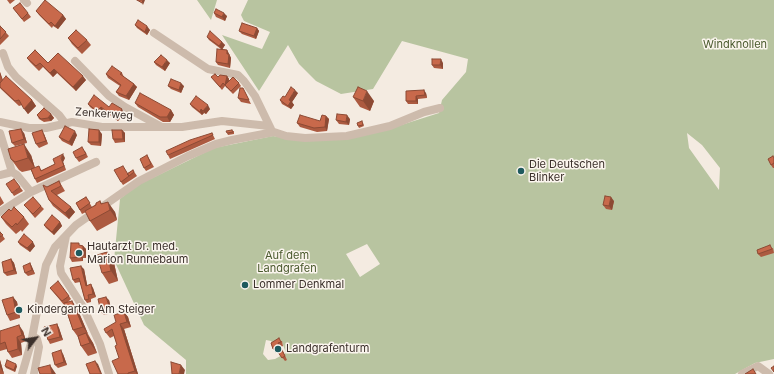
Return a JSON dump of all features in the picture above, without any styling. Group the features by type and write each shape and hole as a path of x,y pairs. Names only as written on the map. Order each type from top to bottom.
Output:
{"street":[{"path":"22,374 33,336 46,265 55,247 81,221 111,202 139,181 188,156 216,144 271,129 255,96 238,75 208,68 154,33"},
{"path":"3,53 8,67 16,77 59,115 65,123"},
{"name":"Zenkerweg","path":"75,61 109,96 125,107 160,126"},
{"name":"Zenkerweg","path":"0,122 29,128 46,128 72,122 89,126 137,128 160,126 182,127 222,120 271,129 286,136 305,138 347,136 390,126 424,112 440,108"},
{"path":"0,133 12,172 31,192"},
{"path":"0,212 31,192 96,162"},
{"path":"0,175 12,172"},
{"path":"67,235 61,273 83,307 100,344 109,374"},
{"path":"33,336 37,339 39,347 34,374"},
{"path":"742,374 758,366 769,374"}],"green space":[{"path":"197,0 217,0 211,20"},
{"path":"248,0 774,0 774,359 755,363 735,374 186,374 186,360 144,325 114,260 120,199 136,186 214,148 273,136 306,141 398,126 439,113 442,100 466,72 468,59 402,41 373,89 341,94 316,81 299,64 288,45 259,91 222,35 262,49 270,32 244,21 241,15","holes":["687,133 702,145 720,168 719,190 689,148","367,244 380,264 360,277 346,254","266,340 271,341 274,345 282,342 286,353 275,359 268,360 263,354"]}],"building":[{"path":"45,0 63,15 55,26 51,22 49,24 36,11"},
{"path":"20,3 28,13 22,19 13,8"},
{"path":"216,9 224,13 222,17 214,13"},
{"path":"138,20 147,26 145,32 135,25"},
{"path":"242,23 257,28 254,36 239,31"},
{"path":"0,26 6,32 0,39"},
{"path":"76,30 87,40 78,48 68,38"},
{"path":"210,31 222,42 219,46 207,37"},
{"path":"217,49 227,50 227,54 229,54 228,64 216,62"},
{"path":"35,50 48,63 58,53 83,76 73,87 54,69 50,73 40,63 36,66 27,58"},
{"path":"161,55 167,60 162,67 154,62"},
{"path":"432,59 441,59 440,65 432,65"},
{"path":"112,66 134,84 126,96 116,92 121,85 106,74"},
{"path":"215,74 218,77 220,75 227,76 225,85 223,83 220,87 211,77"},
{"path":"6,76 32,100 24,109 19,100 15,101 0,87 0,83"},
{"path":"233,77 239,83 231,91 225,85"},
{"path":"171,79 181,83 179,90 168,86"},
{"path":"291,87 295,90 289,100 291,101 288,106 280,100 283,96 285,97"},
{"path":"358,87 367,91 363,101 353,97"},
{"path":"240,88 243,88 249,100 238,98"},
{"path":"424,90 425,95 416,96 416,101 406,101 406,91"},
{"path":"140,93 171,110 167,117 160,117 135,103"},
{"path":"94,95 109,107 112,103 122,109 115,118 101,107 97,111 88,104"},
{"path":"196,96 208,105 203,111 201,109 200,112 190,104"},
{"path":"44,108 51,114 48,118 41,119 37,115"},
{"path":"337,114 347,115 346,122 336,120"},
{"path":"300,115 320,121 322,115 326,116 325,127 314,128 297,123"},
{"path":"362,121 363,125 358,126 357,123"},
{"path":"65,126 75,131 69,142 59,137"},
{"path":"21,129 24,139 12,143 9,131"},
{"path":"89,129 99,130 99,142 88,142"},
{"path":"42,130 46,141 36,144 32,133"},
{"path":"112,130 122,130 123,139 113,139"},
{"path":"232,130 233,132 227,133 226,131"},
{"path":"212,133 213,135 168,155 166,151 190,140"},
{"path":"24,144 28,158 15,162 11,159 8,149"},
{"path":"82,147 86,154 76,158 73,152"},
{"path":"63,154 61,158 64,166 35,179 31,169 39,166 41,171 55,164 53,159"},
{"path":"147,155 151,164 144,168 140,159"},
{"path":"773,156 774,163 771,165 768,159"},
{"path":"123,166 129,176 121,182 114,170"},
{"path":"133,170 134,172 129,176 127,174"},
{"path":"14,179 20,187 12,193 6,184"},
{"path":"59,181 61,186 51,191 71,207 65,213 49,200 43,185 47,187"},
{"path":"605,196 611,197 609,206 603,205"},
{"path":"33,197 41,206 33,214 24,205"},
{"path":"86,197 90,203 80,210 76,203"},
{"path":"100,201 101,204 108,202 110,210 90,221 85,211"},
{"path":"14,207 24,217 17,225 16,223 12,227 1,217 9,209 11,211"},
{"path":"52,215 60,222 52,232 44,225"},
{"path":"24,234 33,242 27,248 18,242"},
{"path":"71,243 79,243 79,245 83,246 83,254 81,254 81,257 70,258"},
{"path":"770,245 772,249 758,254 757,250"},
{"path":"107,252 111,271 102,273 97,255"},
{"path":"11,259 14,270 4,273 2,262"},
{"path":"30,263 32,270 25,273 23,266"},
{"path":"81,266 86,286 91,284 93,294 88,295 89,299 85,300 79,278 73,280 70,268"},
{"path":"58,281 69,296 62,301 50,288"},
{"path":"13,297 16,312 7,315 2,300"},
{"path":"106,297 110,309 101,312 98,299"},
{"path":"72,301 83,327 73,330 64,303"},
{"path":"124,312 127,322 120,324 135,371 128,374 118,374 112,361 119,358 115,346 117,345 112,329 106,333 104,329 116,322 114,315"},
{"path":"57,324 60,337 48,340 44,327"},
{"path":"19,325 22,335 17,337 18,349 8,352 5,342 0,344 0,331"},
{"path":"86,333 90,343 81,346 78,336"},
{"path":"279,338 281,342 278,343 285,356 282,358 275,348 273,349 271,343"},
{"path":"61,350 64,362 55,365 52,353"},
{"path":"7,360 16,364 14,370 5,366"},
{"path":"95,361 101,374 90,374 86,364"},
{"path":"171,362 181,365 179,374 172,374"},
{"path":"50,365 52,374 40,374 38,368"},
{"path":"753,369 756,374 745,374"}],"place":[{"name":"Die Deutschen Blinker","path":"521,171"},
{"name":"Hautarzt Dr. med. Marion Runnebaum","path":"79,253"},
{"name":"Lommer Denkmal","path":"245,285"},
{"name":"Kindergarten Am Steiger","path":"19,310"},
{"name":"Landgrafenturm","path":"278,349"}],"park label":[{"name":"Windknollen","path":"735,45"},
{"name":"Auf dem Landgrafen","path":"287,262"}]}
